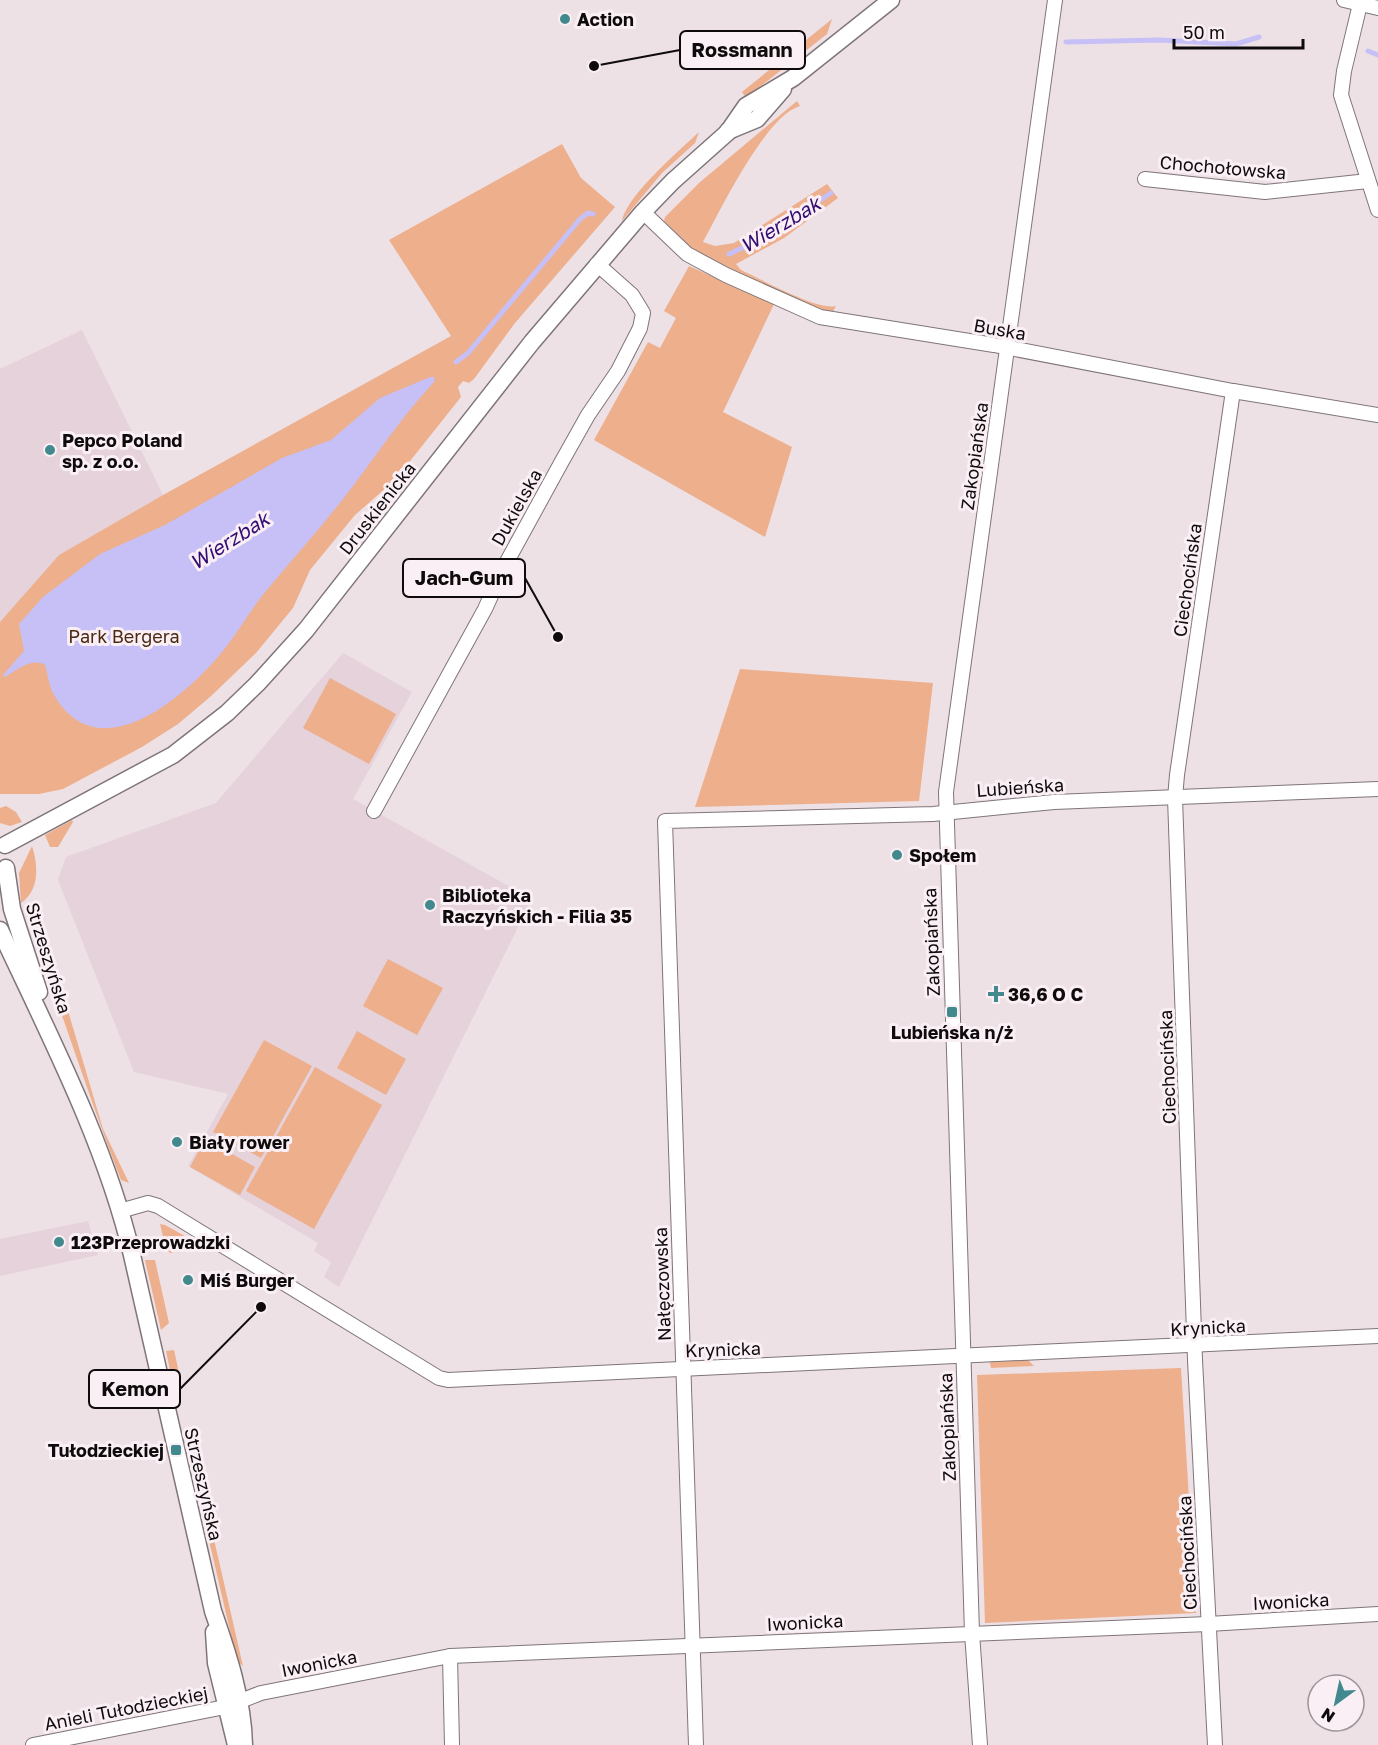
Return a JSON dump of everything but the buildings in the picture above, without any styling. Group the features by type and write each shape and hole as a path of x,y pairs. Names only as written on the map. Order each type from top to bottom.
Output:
{"street":[{"name":"Druskienicka","path":"3,842 172,755 220,718 258,684 306,630 532,342 643,212 673,181 728,132 746,106 794,78 891,0"},
{"name":"Zakopiańska","path":"980,1745 972,1633 945,811 1055,0"},
{"path":"1344,0 1361,2 1378,8"},
{"path":"1361,2 1344,71 1341,95 1378,210"},
{"name":"Chochołowska","path":"1146,179 1265,192 1368,182"},
{"name":"Buska","path":"643,212 687,254 726,275 820,317 1007,348 1233,391 1378,415"},
{"name":"Dukielska","path":"374,811 485,609 509,557 588,415 618,371 640,328 643,313 632,295 597,264"},
{"name":"Ciechocińska","path":"1215,1745 1195,1346 1175,798 1233,391"},
{"name":"Lubieńska","path":"665,821 945,811 1054,802 1378,789"},
{"name":"Nałęczowska","path":"665,821 696,1745"},
{"name":"Strzeszyńska","path":"3,842 9,856 3,871 12,909 61,1058 120,1211 132,1255 213,1611 216,1663 232,1704 244,1745"},
{"name":"Strzeszyńska","path":"0,930 61,1058"},
{"name":"Krynicka","path":"120,1211 148,1203 158,1206 439,1378 448,1380 1378,1336"},
{"name":"Iwonicka","path":"232,1704 261,1693 450,1656 1208,1624 1378,1614"},
{"path":"450,1656 452,1745"},
{"name":"Strzeszyńska","path":"232,1704 236,1745"},
{"name":"Anieli Tułodzieckiej","path":"33,1745 232,1704"}],"shaded area":[{"path":"82,330 163,495 59,555 0,622 0,369"},
{"path":"343,653 412,692 353,799 532,899 339,1287 324,1277 331,1262 314,1251 318,1243 188,1166 228,1094 134,1072 58,880 66,857 216,803"},
{"path":"88,1221 98,1255 0,1276 0,1239"}],"green space":[{"path":"832,19 827,34 746,98 742,92"},
{"path":"797,101 800,106 787,113 773,127 745,166 703,242 715,246 734,243 827,184 838,198 784,238 736,264 741,270 803,299 816,304 836,306 831,315 696,253 664,221 665,217 699,183"},
{"path":"699,132 695,143 662,173 622,221 626,210 643,186"},
{"name":"Park Bergera","path":"562,144 581,178 615,207 515,323 474,379 469,383 463,381 458,387 461,397 395,480 355,515 310,570 293,608 256,653 178,724 142,747 63,789 39,794 0,794 0,622 59,555 451,336 389,240"},
{"path":"689,266 774,304 723,412 792,447 765,537 594,440 648,342 660,348 676,318 664,311"},
{"path":"740,669 933,683 919,801 695,807"},
{"path":"330,678 396,714 369,764 303,728"},
{"path":"6,806 16,812 22,822 10,826 0,823 0,808"},
{"path":"72,820 73,822 58,847 50,847 45,835"},
{"path":"32,846 36,877 32,891 21,903 19,873"},
{"path":"32,916 66,1004 103,1129 129,1183 121,1180 97,1115 27,918"},
{"path":"388,959 443,988 417,1035 363,1006"},
{"path":"357,1031 406,1059 386,1095 337,1068"},
{"path":"264,1040 312,1066 261,1158 213,1132"},
{"path":"315,1067 382,1105 314,1229 246,1191"},
{"path":"205,1139 255,1167 240,1195 190,1167"},
{"path":"160,1224 201,1245 170,1253 166,1249"},
{"path":"145,1260 155,1260 169,1323 161,1330"},
{"path":"174,1350 181,1382 173,1384 166,1351"},
{"path":"1028,1360 1034,1366 991,1368 990,1362"},
{"path":"1181,1368 1196,1613 985,1623 977,1375"},
{"path":"198,1471 208,1489 208,1510 202,1511 194,1472"},
{"path":"210,1522 243,1666 237,1661 205,1523"}],"water":[{"path":"435,377 434,382 402,419 332,513 261,598 226,647 210,666 168,703 144,718 119,727 95,727 73,718 54,695 45,665 29,663 5,677 3,675 24,651 19,624 43,597 100,554 165,525 282,458 331,440 380,398"}],"waterway":[{"name":"Wierzbak","path":"1066,42 1159,40 1236,44 1259,37"},
{"name":"Wierzbak","path":"1368,51 1378,55"},
{"name":"Wierzbak","path":"729,254 755,242 831,193"},
{"name":"Wierzbak","path":"456,362 468,353 580,219 588,213 593,214"}],"place":[{"name":"Action","path":"565,19"},
{"name":"Rossmann","path":"594,66"},
{"name":"Pepco Poland sp. z o.o.","path":"50,450"},
{"name":"Jach-Gum","path":"558,637"},
{"name":"Społem","path":"897,855"},
{"name":"Biblioteka Raczyńskich - Filia 35","path":"430,905"},
{"name":"36,6 O C","path":"996,994"},
{"name":"Lubieńska n/ż","path":"952,1012"},
{"name":"Biały rower","path":"177,1142"},
{"name":"123Przeprowadzki","path":"59,1242"},
{"name":"Miś Burger","path":"188,1280"},
{"name":"Kemon","path":"261,1307"},
{"name":"Tułodzieckiej","path":"176,1450"}]}
